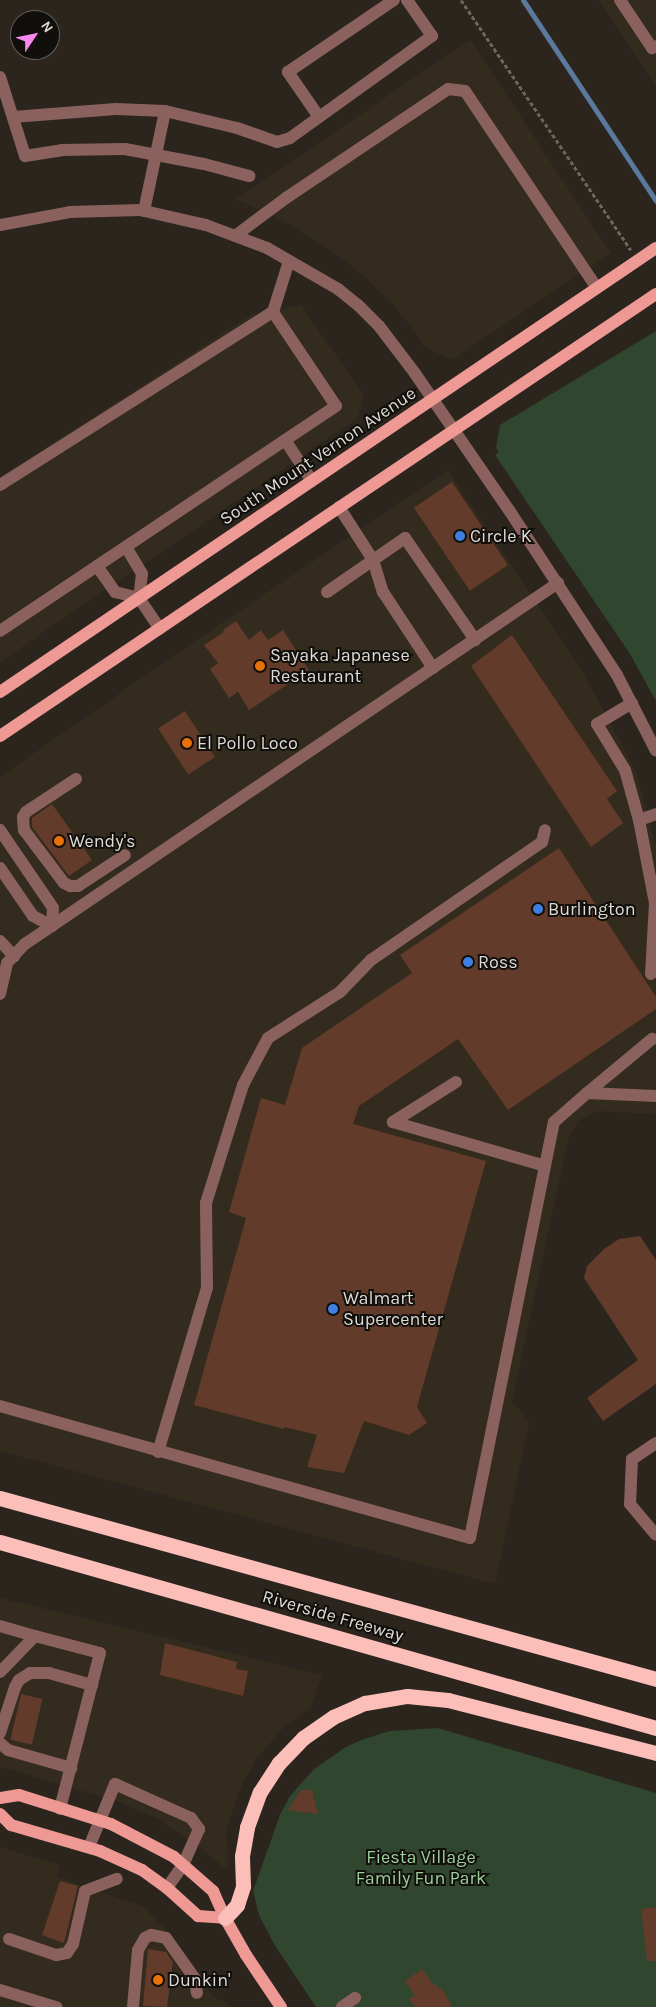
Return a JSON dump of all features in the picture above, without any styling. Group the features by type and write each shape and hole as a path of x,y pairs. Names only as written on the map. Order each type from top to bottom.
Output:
{"highway":[{"name":"Riverside Freeway","path":"0,1498 656,1680"},
{"name":"Riverside Freeway","path":"0,1542 656,1728"},
{"path":"225,1918 237,1905 244,1886 242,1856 247,1827 260,1792 279,1763 303,1738 333,1717 365,1703 407,1696 448,1700 656,1753"}],"main road":[{"name":"South Mount Vernon Avenue","path":"0,692 654,250"},
{"path":"0,736 656,294"},
{"path":"0,1798 19,1795 111,1824 147,1842 183,1865 213,1891 225,1918 246,1955 281,2007"},
{"path":"0,1814 11,1825 89,1847 142,1870 167,1888 198,1916 225,1918"}],"street":[{"path":"319,117 288,72 394,0"},
{"path":"12,117 116,109 166,111 237,128 277,142 290,138 432,36 407,0"},
{"path":"620,0 652,48 656,46"},
{"path":"0,77 25,156 62,150 125,149 156,154 249,176"},
{"path":"234,236 286,198 448,89 465,91 597,288"},
{"path":"144,211 166,111"},
{"path":"0,225 70,212 144,211 206,224 267,248 338,288 379,326 455,429 617,674 656,751"},
{"path":"0,485 273,312 289,261"},
{"path":"0,631 336,406 273,312"},
{"path":"285,440 312,481"},
{"path":"338,507 373,560 383,592 433,668"},
{"path":"327,592 405,538 475,640"},
{"path":"126,547 142,574 139,598 160,629"},
{"path":"97,566 115,592 139,598"},
{"path":"0,994 7,963 25,944 558,584"},
{"path":"632,703 597,724 625,770 639,820 655,903 651,974"},
{"path":"76,779 26,812 22,824 24,830 64,883 70,886 78,886 125,854"},
{"path":"639,820 656,814"},
{"path":"0,830 53,908 52,926"},
{"path":"158,1452 207,1288 206,1203 243,1085 268,1038 340,992 371,960 542,842 545,830"},
{"path":"0,868 33,916 52,926"},
{"path":"0,941 14,956"},
{"path":"0,1406 158,1452 470,1538 554,1122 652,1039"},
{"path":"456,1082 393,1122 545,1166"},
{"path":"587,1093 656,1096"},
{"path":"656,1443 632,1459 630,1504 656,1535"},
{"path":"0,1626 100,1653 60,1809"},
{"path":"0,1672 35,1636"},
{"path":"0,1733 14,1687 19,1680 30,1673 49,1673 92,1685"},
{"path":"0,1743 8,1750 70,1768"},
{"path":"89,1847 98,1821 115,1784 191,1818 199,1829 183,1865 167,1888"},
{"path":"9,1939 56,1955 67,1953 73,1944 85,1891 117,1879"},
{"path":"133,2007 138,1950 144,1938 151,1935 166,1938 195,1979 197,1993"},
{"path":"0,1990 56,2007"},
{"path":"342,2007 355,1998"}],"path":[{"path":"461,0 638,260"}],"shaded area":[{"path":"599,0 656,0 656,86"},
{"path":"470,40 611,253 452,360 426,348 395,306 356,269 325,246 280,219 236,199"},
{"path":"301,305 364,396 358,418 0,662 0,477 251,315"},
{"path":"448,471 581,669 636,771 656,847 656,1114 596,1111 578,1121 568,1140 512,1401 529,1423 495,1584 0,1451 0,777 189,645"},
{"path":"0,1598 322,1675 311,1707 285,1726 256,1759 241,1787 226,1831 229,1866 224,1868 206,1852 156,1818 117,1801 0,1767"},
{"path":"0,1847 60,1865 57,1877 143,1906 173,1938 212,1996 226,2002 230,2007 0,2007"}],"green space":[{"path":"656,331 656,701 630,654 495,455 499,452 496,448 500,425"},
{"name":"Fiesta Village Family Fun Park","path":"438,1728 656,1793 656,2007 316,2007 274,1944 259,1915 253,1891 280,1815 290,1796 314,1769 346,1747 390,1731"}],"building":[{"name":"Circle K","path":"452,482 508,565 470,591 414,508"},
{"name":"Sayaka Japanese Restaurant","path":"236,621 249,640 261,630 268,640 283,630 309,670 249,710 238,692 229,698 210,669 218,663 204,645 224,632 223,630"},
{"path":"512,635 617,791 607,799 623,823 591,847 471,666"},
{"name":"El Pollo Loco","path":"185,711 215,757 188,775 158,728"},
{"name":"Wendy's","path":"52,804 92,860 69,876 32,827 32,818"},
{"path":"559,848 656,997 656,1009 508,1110 458,1039 359,1106 353,1124 486,1161 417,1407 427,1423 409,1435 364,1421 344,1473 307,1467 317,1435 285,1427 284,1429 194,1405 246,1218 229,1212 261,1098 285,1105 302,1048 412,973 400,955"},
{"path":"640,1236 656,1260 656,1384 603,1421 587,1398 638,1360 584,1278 587,1266 604,1249 619,1239"},
{"path":"165,1643 237,1662 236,1669 248,1671 243,1696 160,1675"},
{"path":"21,1694 42,1699 32,1745 10,1740"},
{"path":"301,1790 312,1790 318,1814 288,1810"},
{"path":"60,1881 78,1886 64,1943 42,1935"},
{"path":"656,1907 656,1961 647,1961 641,1909"},
{"name":"Dunkin'","path":"148,1949 166,1952 173,1962 167,2007 143,2006"},
{"path":"422,1969 433,1985 436,1984 439,1989 441,1987 452,2007 415,2007 409,1999 415,1995 405,1981"}],"waterway":[{"path":"523,0 656,201"}],"place":[{"name":"Circle K","path":"460,536"},
{"name":"Sayaka Japanese Restaurant","path":"260,666"},
{"name":"El Pollo Loco","path":"187,743"},
{"name":"Wendy's","path":"59,841"},
{"name":"Burlington","path":"538,909"},
{"name":"Ross","path":"468,962"},
{"name":"Walmart Supercenter","path":"333,1309"},
{"name":"Dunkin'","path":"158,1980"}]}
